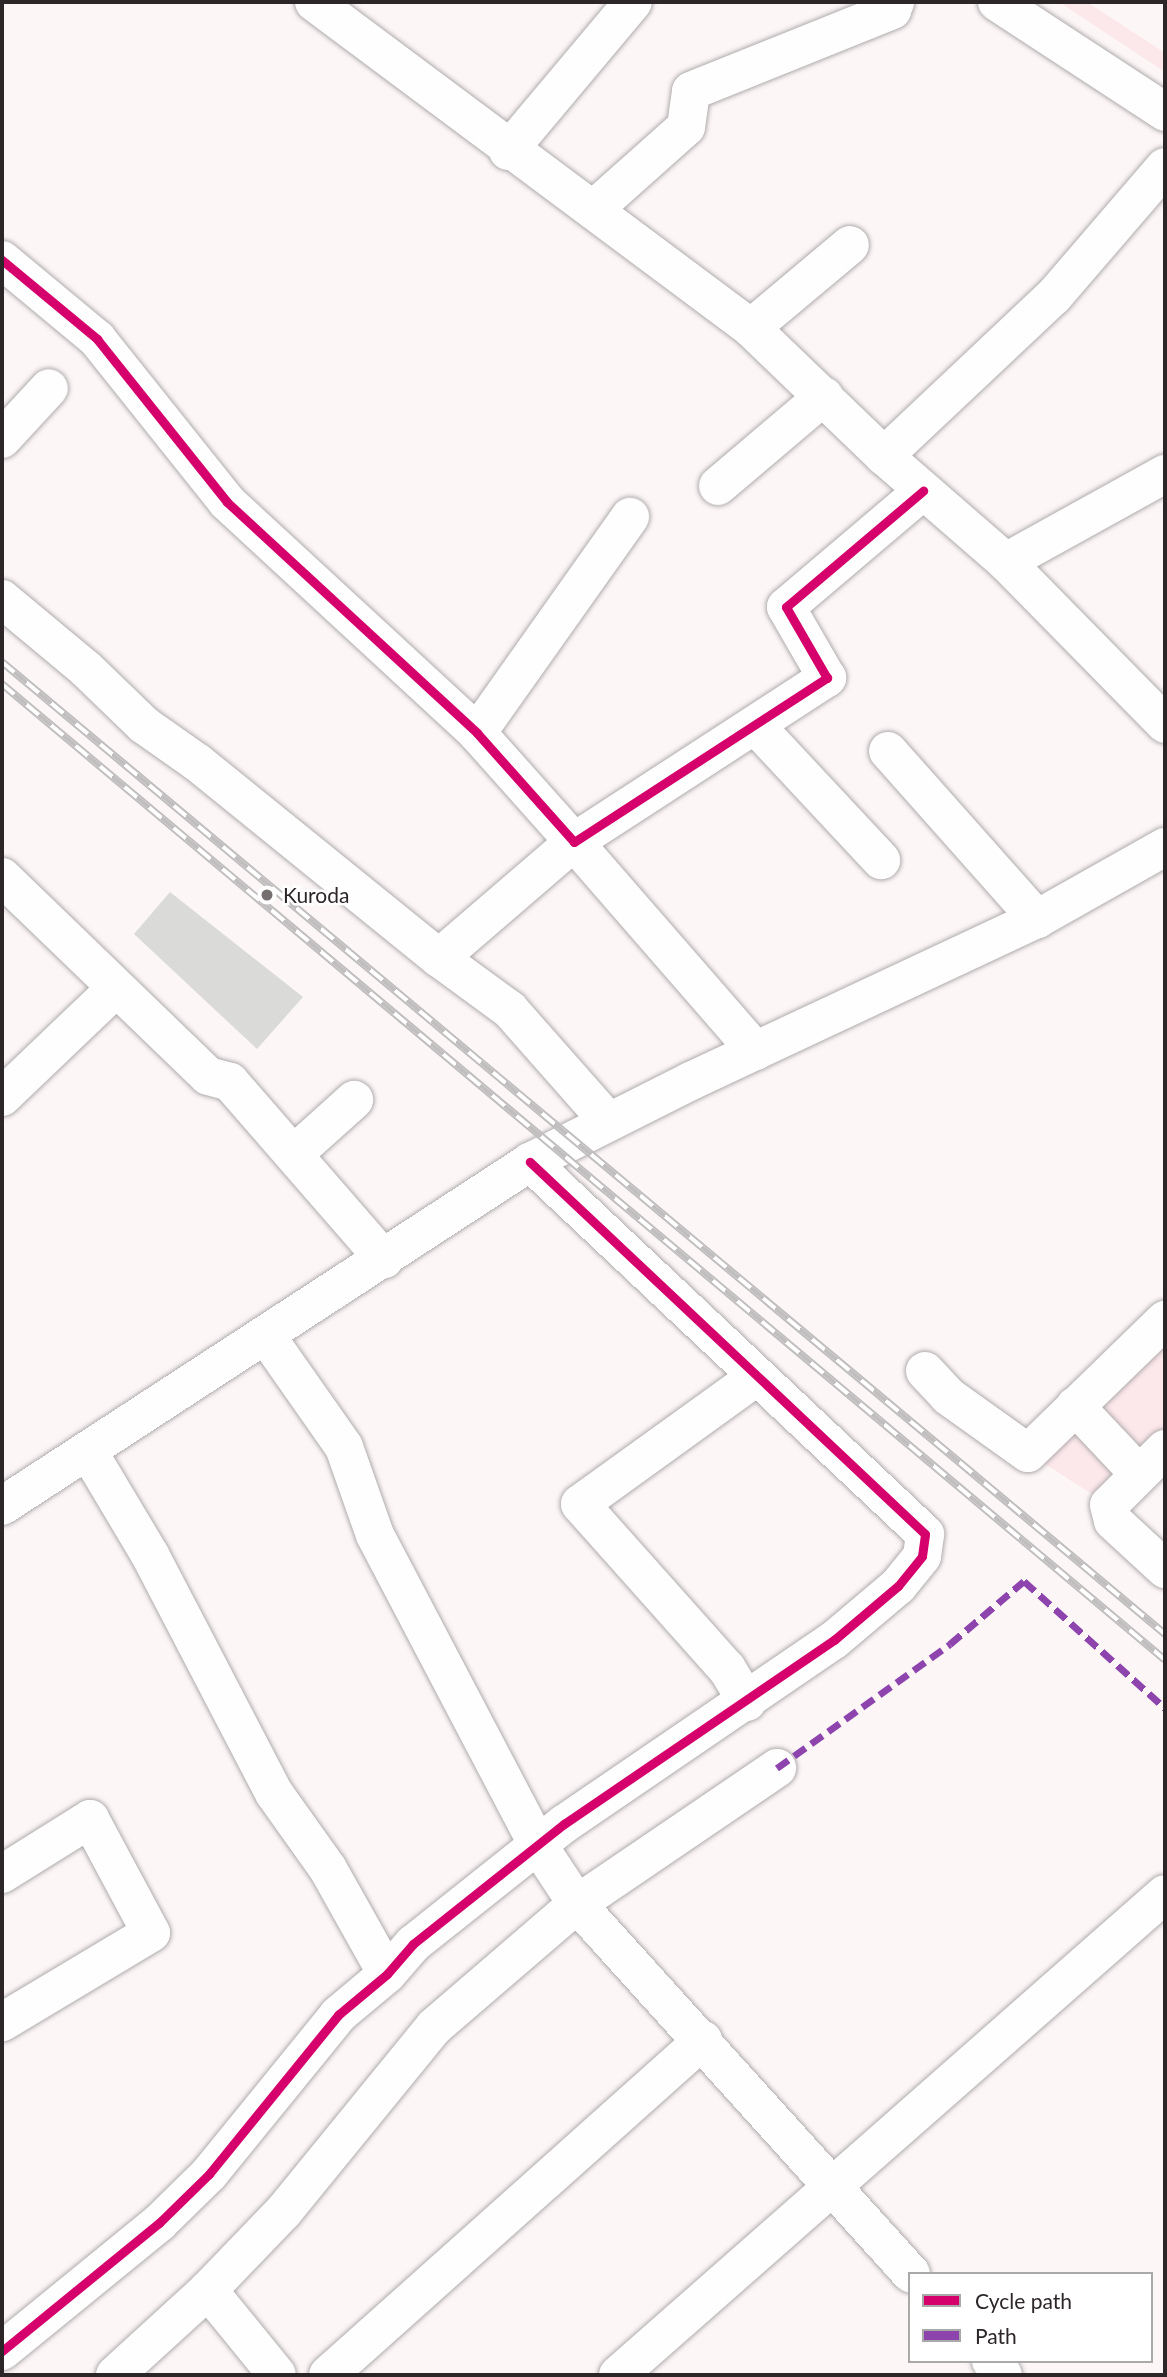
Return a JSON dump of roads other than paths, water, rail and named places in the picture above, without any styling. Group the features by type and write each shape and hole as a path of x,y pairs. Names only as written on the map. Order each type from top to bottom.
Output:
{"street":[{"path":"314,2 508,151 594,209 751,328 884,456 1006,562 1165,724"},
{"path":"508,151 633,2"},
{"path":"594,209 686,127 691,91 892,10 895,2"},
{"path":"997,2 1165,112"},
{"path":"884,456 1054,296 1165,167"},
{"path":"751,328 850,245"},
{"path":"2,260 97,339 227,502 477,733 756,1051"},
{"path":"2,439 49,387"},
{"path":"718,486 824,396"},
{"path":"1006,562 1165,474"},
{"path":"439,958 574,842 827,678 786,607 923,491"},
{"path":"477,733 630,517"},
{"path":"2,599 86,668 144,725 198,763 439,958 510,1010 608,1121"},
{"path":"755,725 881,860"},
{"path":"888,751 1037,919"},
{"path":"2,1506 267,1337 530,1162 608,1121 1037,919 1165,848"},
{"path":"2,877 208,1076 230,1082 384,1259"},
{"path":"2,1097 115,989"},
{"path":"294,1154 354,1100"},
{"path":"2,2351 159,2223 209,2174 338,2015 387,1974 413,1944 538,1844 834,1640 898,1586 922,1556 925,1534 755,1378 530,1162"},
{"path":"925,1371 948,1396 1028,1453 1165,1320"},
{"path":"267,1337 344,1447 375,1535 538,1844 577,1904 703,2040 909,2272"},
{"path":"747,1702 727,1669 580,1504 755,1378"},
{"path":"1075,1406 1152,1461 1109,1505 1114,1521 1165,1569"},
{"path":"88,1451 150,1555 274,1793 328,1869 387,1974"},
{"path":"115,2375 208,2290 284,2211 434,2027 577,1904 777,1768"},
{"path":"2,1874 90,1819 151,1933 2,2022"},
{"path":"618,2375 1165,1894"},
{"path":"328,2375 703,2040"},
{"path":"208,2290 277,2375"}],"railway":[{"path":"2,662 1165,1634"},
{"path":"2,684 1165,1660"}],"place":[{"name":"Kuroda","path":"267,895"}]}
